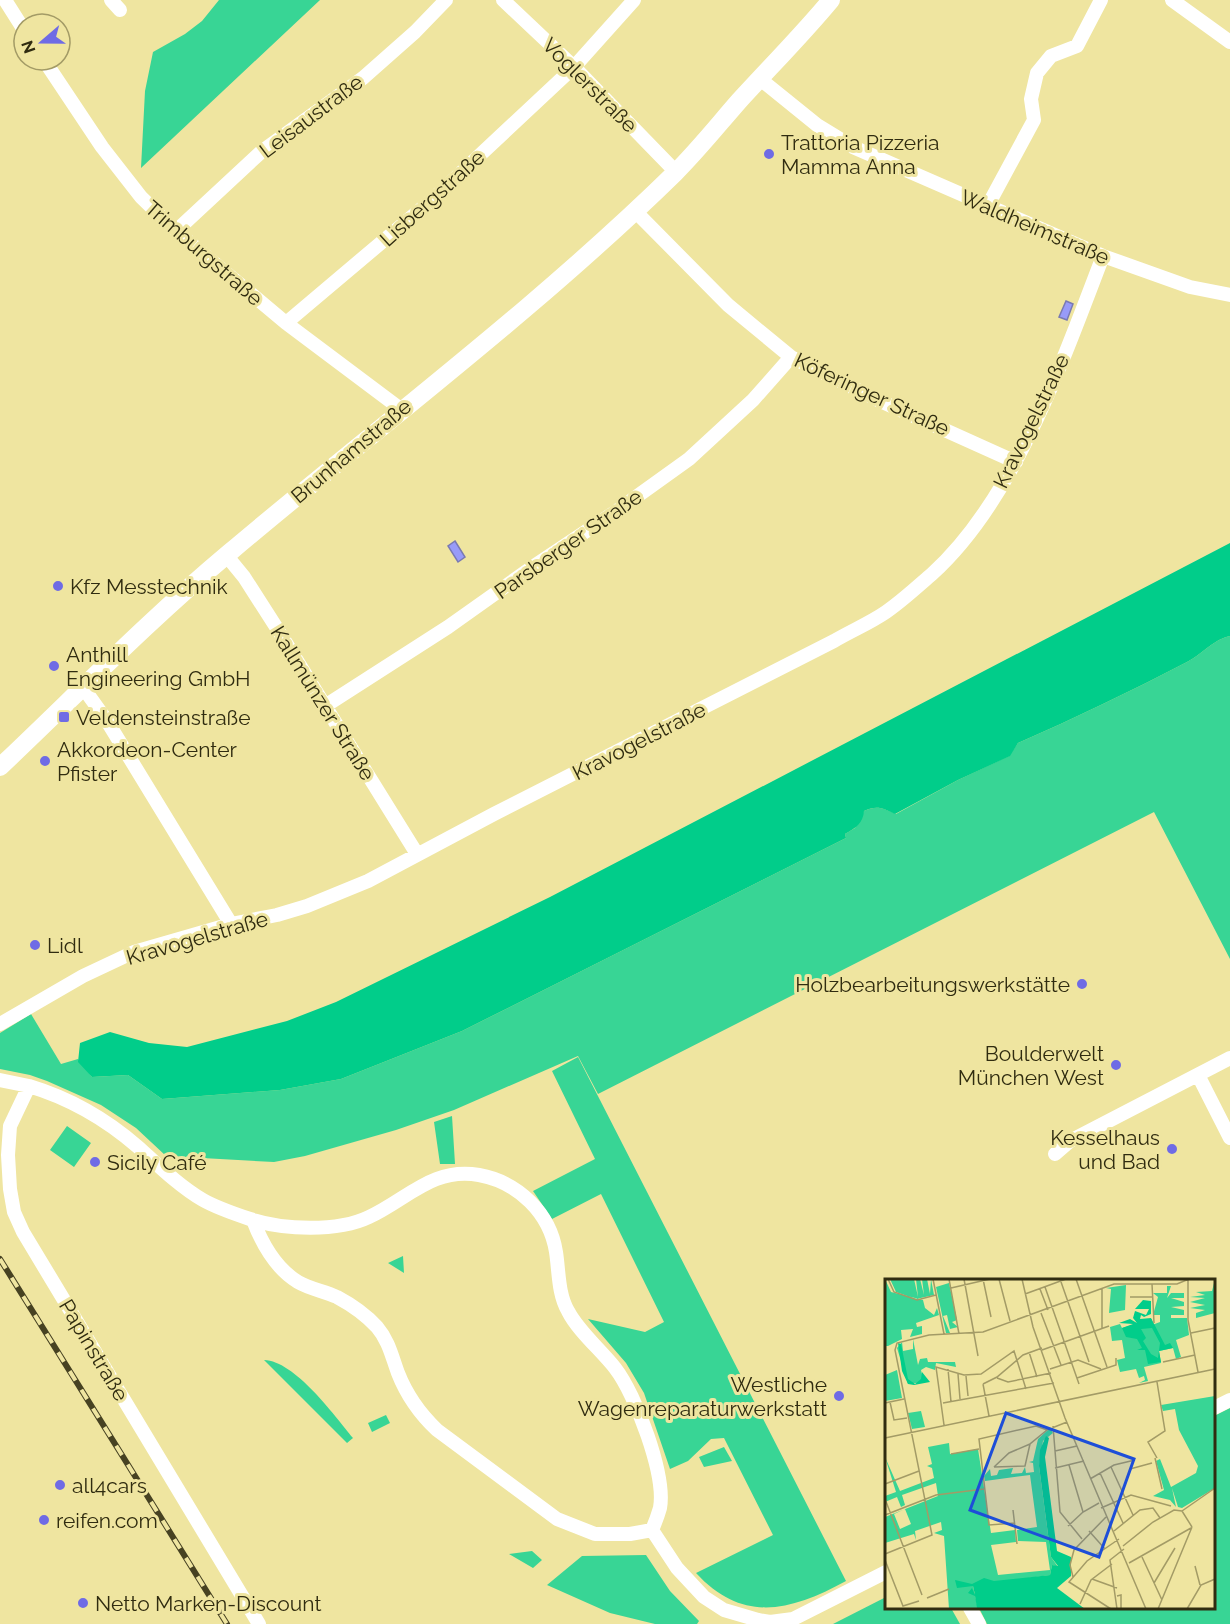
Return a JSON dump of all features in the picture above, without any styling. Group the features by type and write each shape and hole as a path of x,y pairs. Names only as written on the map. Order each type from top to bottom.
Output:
{"street":[{"name":"Leisaustraße","path":"176,231 261,152 363,78 415,32 446,0"},
{"name":"Voglerstraße","path":"502,0 574,67 676,172"},
{"name":"Lisbergstraße","path":"286,323 434,198 574,67 634,0"},
{"name":"Brunhamstraße","path":"0,766 82,686 226,555 517,315 635,211 676,172 798,40 831,0"},
{"path":"987,207 1034,120 1030,99 1037,73 1051,56 1077,46 1101,0"},
{"path":"1172,0 1230,42"},
{"name":"Trimburgstraße","path":"52,72 102,147 141,197 176,231 286,323 402,410"},
{"name":"Waldheimstraße","path":"760,79 817,125 853,147 1103,256 1190,287 1230,296"},
{"name":"Köferinger Straße","path":"635,211 728,305 791,357 876,399 1016,462"},
{"name":"Kravogelstraße","path":"0,1024 83,976 134,952 231,924 277,915 307,906 368,881 886,612 933,573 958,547 979,520 1016,462 1070,341 1103,256"},
{"name":"Parsberger Straße","path":"325,706 448,627 689,459 753,400 791,357"},
{"name":"Kallmünzer Straße","path":"226,555 244,578 417,854"},
{"path":"82,686 107,722 231,924"},
{"path":"1055,1154 1070,1141 1230,1058"},
{"path":"1198,1075 1230,1138"},
{"path":"0,1080 59,1095 114,1129 158,1167 203,1200 253,1220 285,1226 341,1225 367,1218 422,1184 452,1174 480,1175 509,1186 522,1194 547,1222 556,1250 560,1285 567,1311 618,1371 633,1398 660,1485 660,1508 652,1530"},
{"name":"Papinstraße","path":"29,1086 10,1126 10,1189 14,1212 23,1232 259,1624"},
{"path":"253,1220 269,1254 282,1269 297,1281 337,1298 365,1314 380,1329 390,1346 398,1373 408,1395 419,1413 437,1430 557,1519 595,1534 630,1534 652,1530"},
{"path":"1215,1408 1230,1400"},
{"path":"652,1530 677,1568 704,1597 724,1610 741,1617 770,1623 793,1619 885,1573"},
{"path":"971,1609 979,1624"}],"green space":[{"path":"219,0 320,0 141,168 145,91 153,52 185,34 202,21"},
{"path":"1230,543 1230,636 1218,640 1192,659 1166,673 1018,743 1010,756 958,780 895,814 880,808 864,811 856,827 845,834 846,838 462,1031 341,1079 280,1090 162,1099 128,1075 92,1077 78,1062 80,1043 110,1032 149,1043 187,1047 287,1021 336,1002 550,897"},
{"path":"1230,636 1230,959 1154,812 598,1094 578,1056 454,1110 396,1130 305,1156 274,1162 166,1156 136,1128 101,1105 47,1081 0,1069 0,1033 31,1014 61,1064 78,1059 92,1077 128,1075 162,1099 280,1090 341,1079 462,1031 846,838 845,834 855,828 864,811 880,808 896,814 958,780 1009,756 1018,743 1166,673 1192,659 1218,640"},
{"path":"578,1057 846,1581 806,1600 787,1605 750,1606 732,1600 714,1589 696,1573 773,1535 724,1438 711,1439 688,1461 670,1469 644,1393 626,1363 588,1319 645,1332 664,1322 601,1194 552,1219 533,1191 595,1159 552,1071"},
{"path":"452,1116 455,1164 440,1164 434,1122"},
{"path":"67,1126 91,1143 74,1167 50,1150"},
{"path":"403,1256 404,1273 388,1263"},
{"path":"264,1360 288,1369 301,1379 325,1403 353,1438 347,1443"},
{"path":"1230,1408 1230,1624 987,1624 980,1609 1215,1609 1215,1416"},
{"path":"386,1415 390,1423 372,1432 368,1423"},
{"path":"724,1447 732,1461 704,1467 699,1457"},
{"path":"532,1551 542,1560 533,1568 509,1554"},
{"path":"646,1555 670,1591 699,1621 697,1624 655,1624 610,1613 547,1585 582,1556"},
{"path":"885,1598 885,1609 952,1609 960,1624 833,1624"}],"water":[{"path":"1066,301 1073,304 1067,320 1059,317"},
{"path":"455,541 465,557 458,562 448,546"}],"railway":[{"path":"0,1259 227,1624"}],"place":[{"name":"Trattoria Pizzeria Mamma Anna","path":"769,154"},
{"name":"Kfz Messtechnik","path":"58,586"},
{"name":"Anthill Engineering GmbH","path":"54,666"},
{"name":"Veldensteinstraße","path":"64,717"},
{"name":"Akkordeon-Center Pfister","path":"45,761"},
{"name":"Lidl","path":"35,945"},
{"name":"Holzbearbeitungswerkstätte","path":"1082,984"},
{"name":"Boulderwelt München West","path":"1116,1065"},
{"name":"Kesselhaus und Bad","path":"1172,1149"},
{"name":"Sicily Café","path":"95,1162"},
{"name":"Westliche Wagenreparaturwerkstatt","path":"839,1396"},
{"name":"all4cars","path":"60,1485"},
{"name":"reifen.com","path":"44,1520"},
{"name":"Netto Marken-Discount","path":"83,1603"}]}
